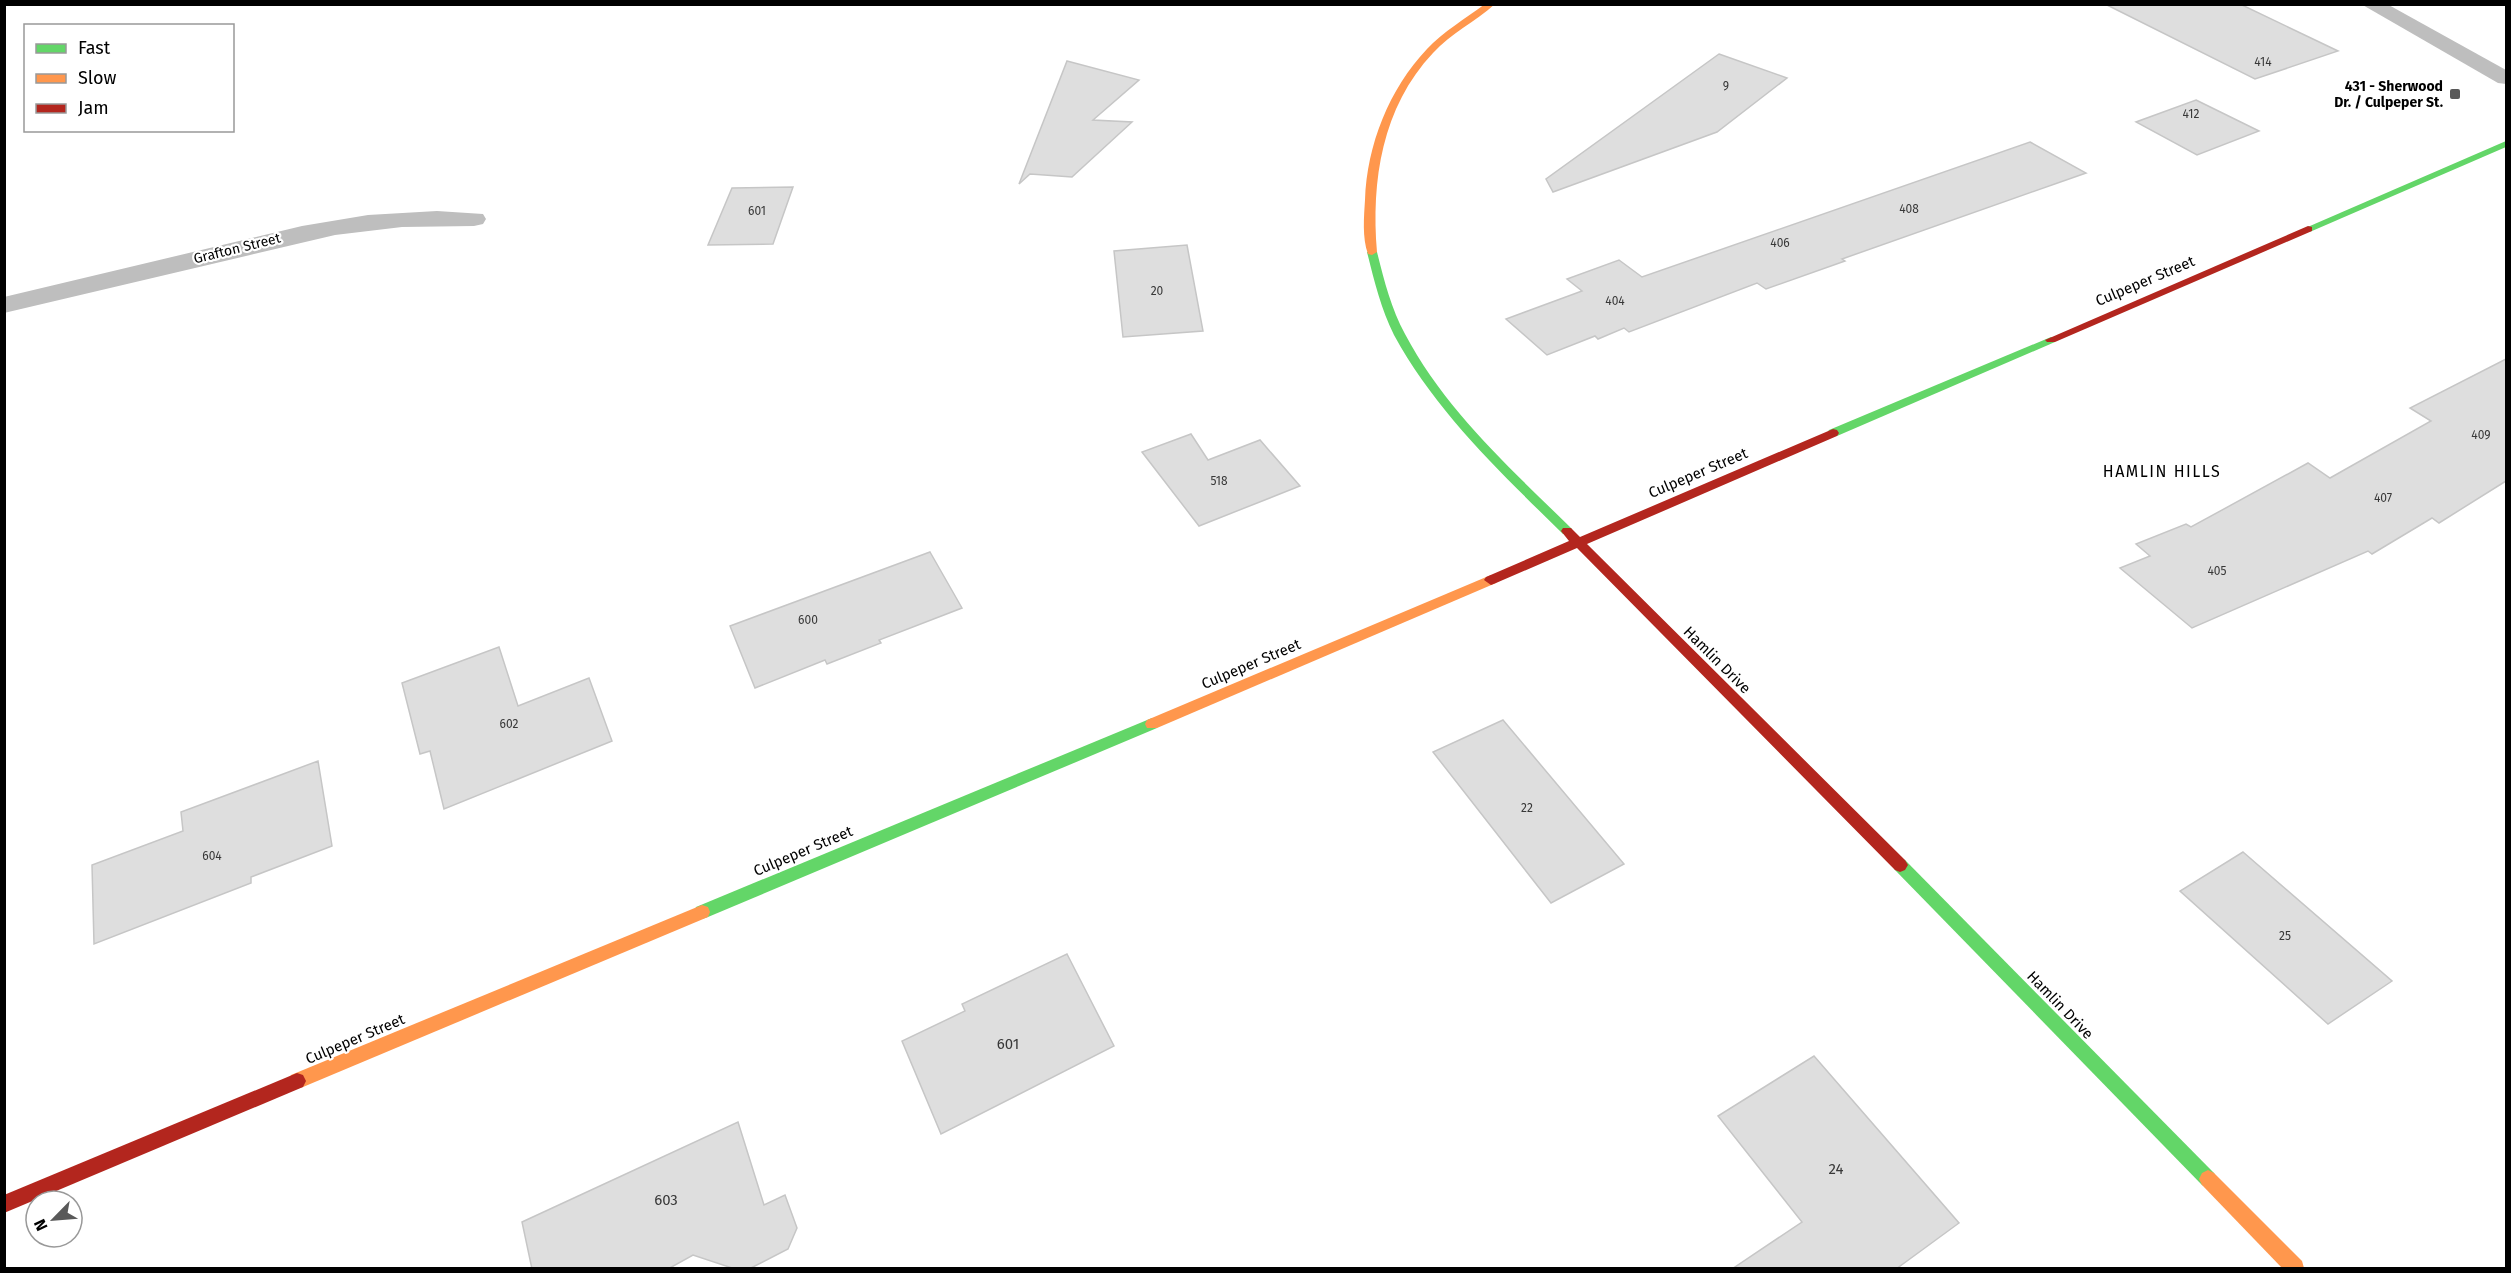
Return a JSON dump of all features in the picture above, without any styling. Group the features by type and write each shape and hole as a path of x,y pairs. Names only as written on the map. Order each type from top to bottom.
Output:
{"street":[{"name":"Hamlin Drive","path":"1491,4 1448,35 1417,68 1392,106 1374,148 1368,175 1365,214 1371,256 1390,312 1423,371 1470,434 1576,543 1961,927 2295,1269"},
{"path":"2371,4 2506,78"},
{"name":"Culpeper Street","path":"4,1204 1310,658 2506,144"},
{"name":"Grafton Street","path":"4,305 310,230 368,221 433,217 474,219"}],"building":[{"path":"2105,4 2240,4 2338,51 2255,79"},
{"path":"1719,54 1787,78 1717,132 1553,192 1546,179"},
{"path":"1067,61 1139,80 1093,120 1132,122 1072,177 1030,174 1019,184"},
{"path":"2196,100 2259,131 2197,155 2136,122"},
{"path":"2030,142 2086,173 1842,259 1845,261 1766,289 1757,283 1629,332 1624,328 1598,339 1595,336 1547,355 1506,319 1582,291 1567,279 1619,260 1642,277"},
{"path":"793,187 773,244 708,245 732,188"},
{"path":"1187,245 1203,331 1123,337 1114,251"},
{"path":"2506,359 2506,481 2439,523 2432,518 2372,554 2368,551 2192,628 2120,568 2150,556 2136,544 2186,524 2191,527 2308,463 2330,478 2431,421 2410,408"},
{"path":"1191,434 1208,460 1260,440 1300,486 1199,526 1142,452"},
{"path":"930,552 962,608 879,640 881,643 827,664 825,660 755,688 730,626"},
{"path":"499,647 518,706 589,678 612,741 444,809 430,751 420,754 402,683"},
{"path":"1503,720 1624,864 1551,903 1433,752"},
{"path":"318,761 332,846 251,877 251,883 94,944 92,865 183,831 181,812"},
{"path":"2243,852 2392,981 2328,1024 2180,891"},
{"path":"1067,954 1114,1046 941,1134 902,1041 965,1011 962,1004"},
{"path":"1814,1056 1959,1223 1896,1269 1732,1269 1802,1222 1718,1116"},
{"path":"738,1122 764,1205 785,1195 797,1228 788,1249 749,1269 735,1269 693,1255 668,1269 532,1269 522,1222"}],"traffic: fast":[{"path":"2308,229 2506,144"},
{"path":"1372,252 1382,294 1399,333 1421,370 1476,439 1567,531"},
{"path":"1833,433 2051,340"},
{"path":"702,912 1152,724"},
{"path":"1900,865 2208,1179"}],"traffic: slow":[{"path":"1372,252 1369,221 1370,190 1383,130 1395,102 1410,75 1430,51 1453,30 1491,4"},
{"path":"1152,724 1491,580"},
{"path":"297,1081 702,912"},
{"path":"2208,1179 2295,1268"}],"traffic: jam":[{"path":"2051,340 2308,229"},
{"path":"1491,580 1833,433"},
{"path":"1567,531 1900,865"},
{"path":"4,1204 297,1081"}],"place":[{"name":"431 - Sherwood Dr. / Culpeper St.","path":"2455,94"}],"district":[{"name":"HAMLIN HILLS","path":"2162,471"}]}
